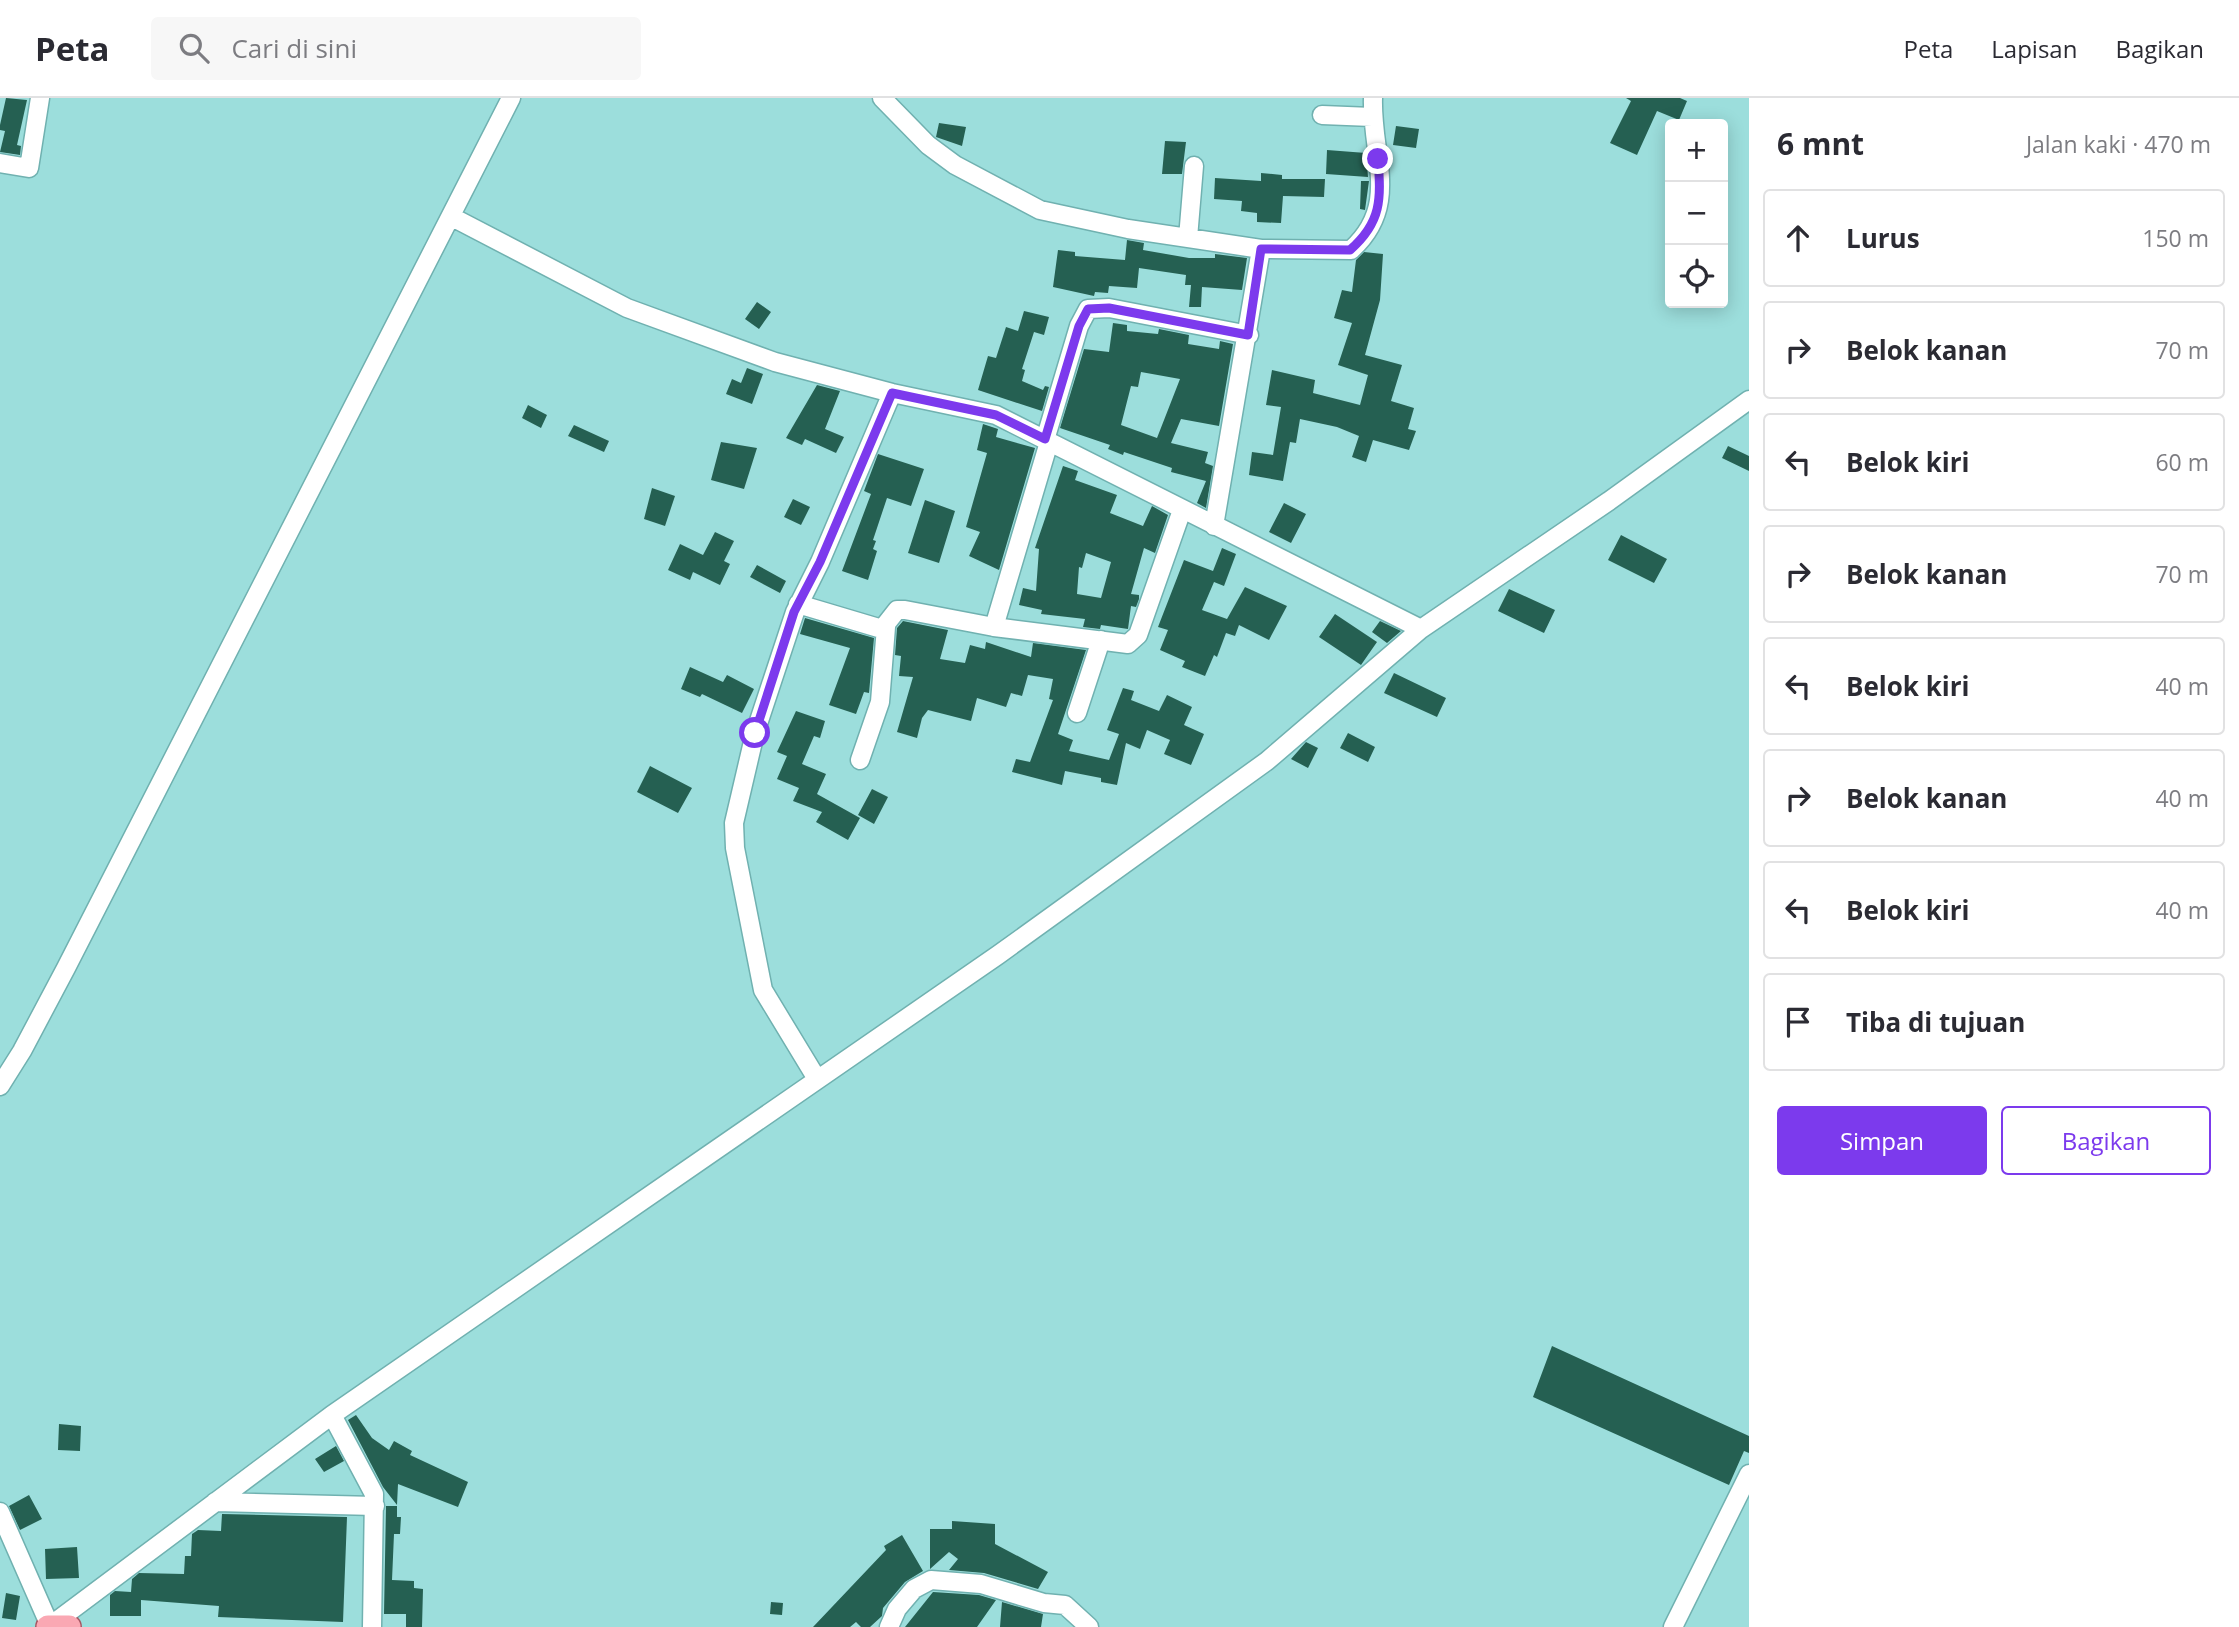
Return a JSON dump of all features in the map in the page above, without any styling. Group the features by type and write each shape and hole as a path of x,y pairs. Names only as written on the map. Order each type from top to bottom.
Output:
{"street":[{"path":"0,163 29,168 40,98"},
{"path":"0,1086 53,991 452,218 511,98"},
{"path":"883,98 928,145 955,165 1040,210 1261,249 1350,250 1364,238 1375,221 1380,192 1373,98"},
{"path":"1322,116 1373,117"},
{"path":"1188,238 1194,166"},
{"path":"452,218 627,308 775,362 892,393 996,415 1421,629"},
{"path":"1214,526 1261,249"},
{"path":"993,628 1079,326 1088,309 1109,308 1248,335"},
{"path":"817,1079 763,990 735,848 734,822 744,774 798,604 825,552 892,393"},
{"path":"0,1512 55,1627 332,1415 998,955 1267,761 1421,629 1609,501 1749,400"},
{"path":"860,760 880,702 886,628 897,610 993,628 1128,644 1138,635 1182,510"},
{"path":"798,604 886,628"},
{"path":"1077,713 1101,640"},
{"path":"332,1415 369,1482 375,1506 372,1627"},
{"path":"1673,1627 1749,1474"},
{"path":"215,1502 375,1506"},
{"path":"889,1627 897,1609 914,1589 930,1580 981,1584 1044,1603 1065,1605 1089,1627"}],"building":[{"path":"6,98 27,100 17,145 21,146 20,155 0,152 5,131 0,130 0,125"},
{"path":"1626,98 1680,98 1687,101 1679,119 1657,111 1637,155 1610,143 1631,101"},
{"path":"939,123 966,127 962,146 936,137"},
{"path":"1396,126 1419,129 1416,148 1393,145"},
{"path":"1165,141 1186,142 1182,174 1162,174"},
{"path":"1327,150 1366,153 1368,177 1326,174"},
{"path":"1261,173 1282,175 1282,179 1325,179 1324,197 1283,196 1281,223 1257,222 1257,213 1241,211 1242,201 1214,199 1215,178 1261,181"},
{"path":"1361,181 1369,181 1365,210 1360,209"},
{"path":"1127,240 1144,243 1143,250 1189,258 1215,258 1215,254 1247,258 1242,290 1202,287 1201,307 1189,307 1191,285 1185,285 1186,275 1139,268 1137,288 1109,286 1108,293 1095,292 1094,296 1053,287 1058,250 1075,252 1075,256 1125,260"},
{"path":"1364,252 1383,254 1380,300 1365,355 1402,365 1391,401 1414,408 1408,429 1416,431 1409,450 1373,440 1366,462 1352,457 1359,436 1337,427 1300,419 1296,443 1290,442 1283,481 1249,475 1252,452 1273,455 1281,407 1266,405 1272,370 1315,380 1313,393 1360,405 1368,375 1338,365 1352,323 1334,318 1342,290 1352,292 1356,260"},
{"path":"757,302 771,312 759,329 745,319"},
{"path":"1024,311 1049,317 1044,335 1034,332 1022,369 1025,370 1022,381 1043,390 1045,386 1049,387 1042,411 978,390 988,356 996,358 1006,327 1018,331"},
{"path":"1113,323 1127,325 1127,331 1158,334 1159,329 1189,335 1188,344 1219,349 1220,341 1233,344 1219,426 1181,419 1171,443 1208,452 1205,463 1213,466 1206,508 1197,503 1206,481 1171,472 1172,468 1124,452 1123,455 1108,449 1110,445 1060,428 1084,349 1109,352","holes":["1141,372 1180,379 1157,438 1121,425 1131,386 1138,387"]},
{"path":"747,368 763,374 752,404 726,394 732,379 741,383"},
{"path":"817,385 840,391 825,429 844,437 836,453 805,439 802,445 786,438"},
{"path":"528,405 547,415 541,428 522,418"},
{"path":"983,424 998,429 996,437 1035,448 999,570 969,556 980,532 966,527 987,453 977,450"},
{"path":"574,425 609,441 604,452 568,436"},
{"path":"721,442 757,448 744,489 711,480"},
{"path":"1728,446 1749,456 1749,471 1722,458"},
{"path":"878,454 924,469 911,506 887,498 873,540 876,541 873,549 877,551 868,580 842,571 871,494 864,491"},
{"path":"1063,466 1078,471 1075,480 1117,495 1110,513 1143,526 1152,506 1168,515 1155,553 1144,548 1131,594 1139,595 1139,599 1136,607 1131,606 1128,629 1101,625 1100,629 1083,627 1085,619 1041,614 1042,610 1019,605 1023,588 1036,591 1039,549 1035,548","holes":["1086,553 1111,562 1101,598 1077,594 1079,567 1082,568"]},
{"path":"652,488 675,496 665,526 644,519"},
{"path":"793,499 810,507 801,525 784,517"},
{"path":"925,500 955,511 939,563 908,553"},
{"path":"1284,503 1306,514 1291,543 1269,532"},
{"path":"715,532 734,541 724,561 730,564 720,585 693,572 690,580 668,570 680,544 703,555"},
{"path":"1621,535 1667,559 1654,583 1608,560"},
{"path":"1222,548 1236,554 1224,586 1214,582 1202,610 1227,619 1245,587 1287,606 1269,640 1239,625 1235,636 1226,633 1217,657 1214,655 1205,676 1182,667 1185,661 1160,650 1168,630 1158,627 1184,560 1213,571"},
{"path":"757,565 786,581 780,593 750,577"},
{"path":"1509,589 1555,610 1544,633 1498,611"},
{"path":"1335,614 1377,642 1361,665 1319,637"},
{"path":"805,618 874,638 869,693 864,692 856,714 829,705 850,648 800,634"},
{"path":"903,621 948,630 940,659 965,663 970,645 985,649 986,642 1031,657 1033,643 1086,650 1058,734 1073,740 1069,751 1109,760 1119,734 1107,730 1123,688 1134,691 1131,700 1159,711 1167,695 1192,707 1184,725 1204,734 1191,765 1164,754 1170,740 1147,730 1140,749 1126,743 1117,785 1101,782 1101,778 1065,771 1062,785 1012,772 1016,759 1030,762 1053,700 1049,699 1053,679 1028,675 1022,696 1011,693 1006,707 977,698 971,721 928,710 922,718 917,738 897,732 913,677 899,676 901,656 895,655 897,628"},
{"path":"1380,621 1401,631 1387,643 1372,632"},
{"path":"690,667 723,682 727,675 754,689 742,713 702,694 700,697 681,689"},
{"path":"1394,673 1446,698 1437,717 1384,693"},
{"path":"796,711 825,721 820,738 814,736 802,764 826,774 817,794 860,818 848,840 816,822 822,812 793,801 799,788 777,779 787,756 777,752"},
{"path":"1348,733 1375,747 1368,762 1340,748"},
{"path":"1306,742 1318,748 1308,768 1291,759"},
{"path":"650,766 692,788 678,813 637,792"},
{"path":"872,789 888,797 874,824 858,815"},
{"path":"1552,1346 1749,1436 1749,1453 1744,1451 1729,1485 1533,1397"},
{"path":"356,1415 372,1438 389,1450 394,1441 412,1451 410,1455 468,1482 458,1507 398,1484 397,1505 383,1487 348,1420"},
{"path":"59,1424 81,1426 80,1451 58,1450"},
{"path":"336,1446 344,1461 324,1472 315,1459"},
{"path":"29,1495 42,1519 20,1530 9,1506"},
{"path":"386,1506 397,1506 397,1517 401,1517 400,1534 394,1534 392,1580 414,1581 414,1588 423,1589 422,1627 406,1627 406,1614 384,1614"},
{"path":"222,1514 347,1517 343,1622 218,1617 219,1606 141,1600 141,1616 110,1616 110,1595 115,1591 131,1592 132,1579 139,1573 184,1574 185,1556 191,1556 192,1534 198,1530 221,1531"},
{"path":"952,1521 995,1524 995,1544 1048,1572 1038,1589 984,1573 949,1570 958,1559 949,1552 930,1569 930,1529 952,1529"},
{"path":"902,1535 923,1571 905,1582 883,1608 882,1616 870,1627 861,1627 856,1622 850,1627 813,1627 886,1550 884,1546"},
{"path":"77,1547 79,1578 46,1579 45,1549"},
{"path":"933,1592 979,1595 996,1600 977,1627 905,1627"},
{"path":"6,1593 20,1596 16,1620 2,1618"},
{"path":"771,1602 783,1603 782,1615 770,1614"},
{"path":"1002,1602 1043,1614 1041,1627 1000,1627"}],"route":[{"path":"755,733 794,612 845,508 892,393 996,415 1045,439 1079,326 1088,309 1109,308 1248,335 1261,249 1350,250 1364,238 1375,221 1380,192 1378,159"}]}
